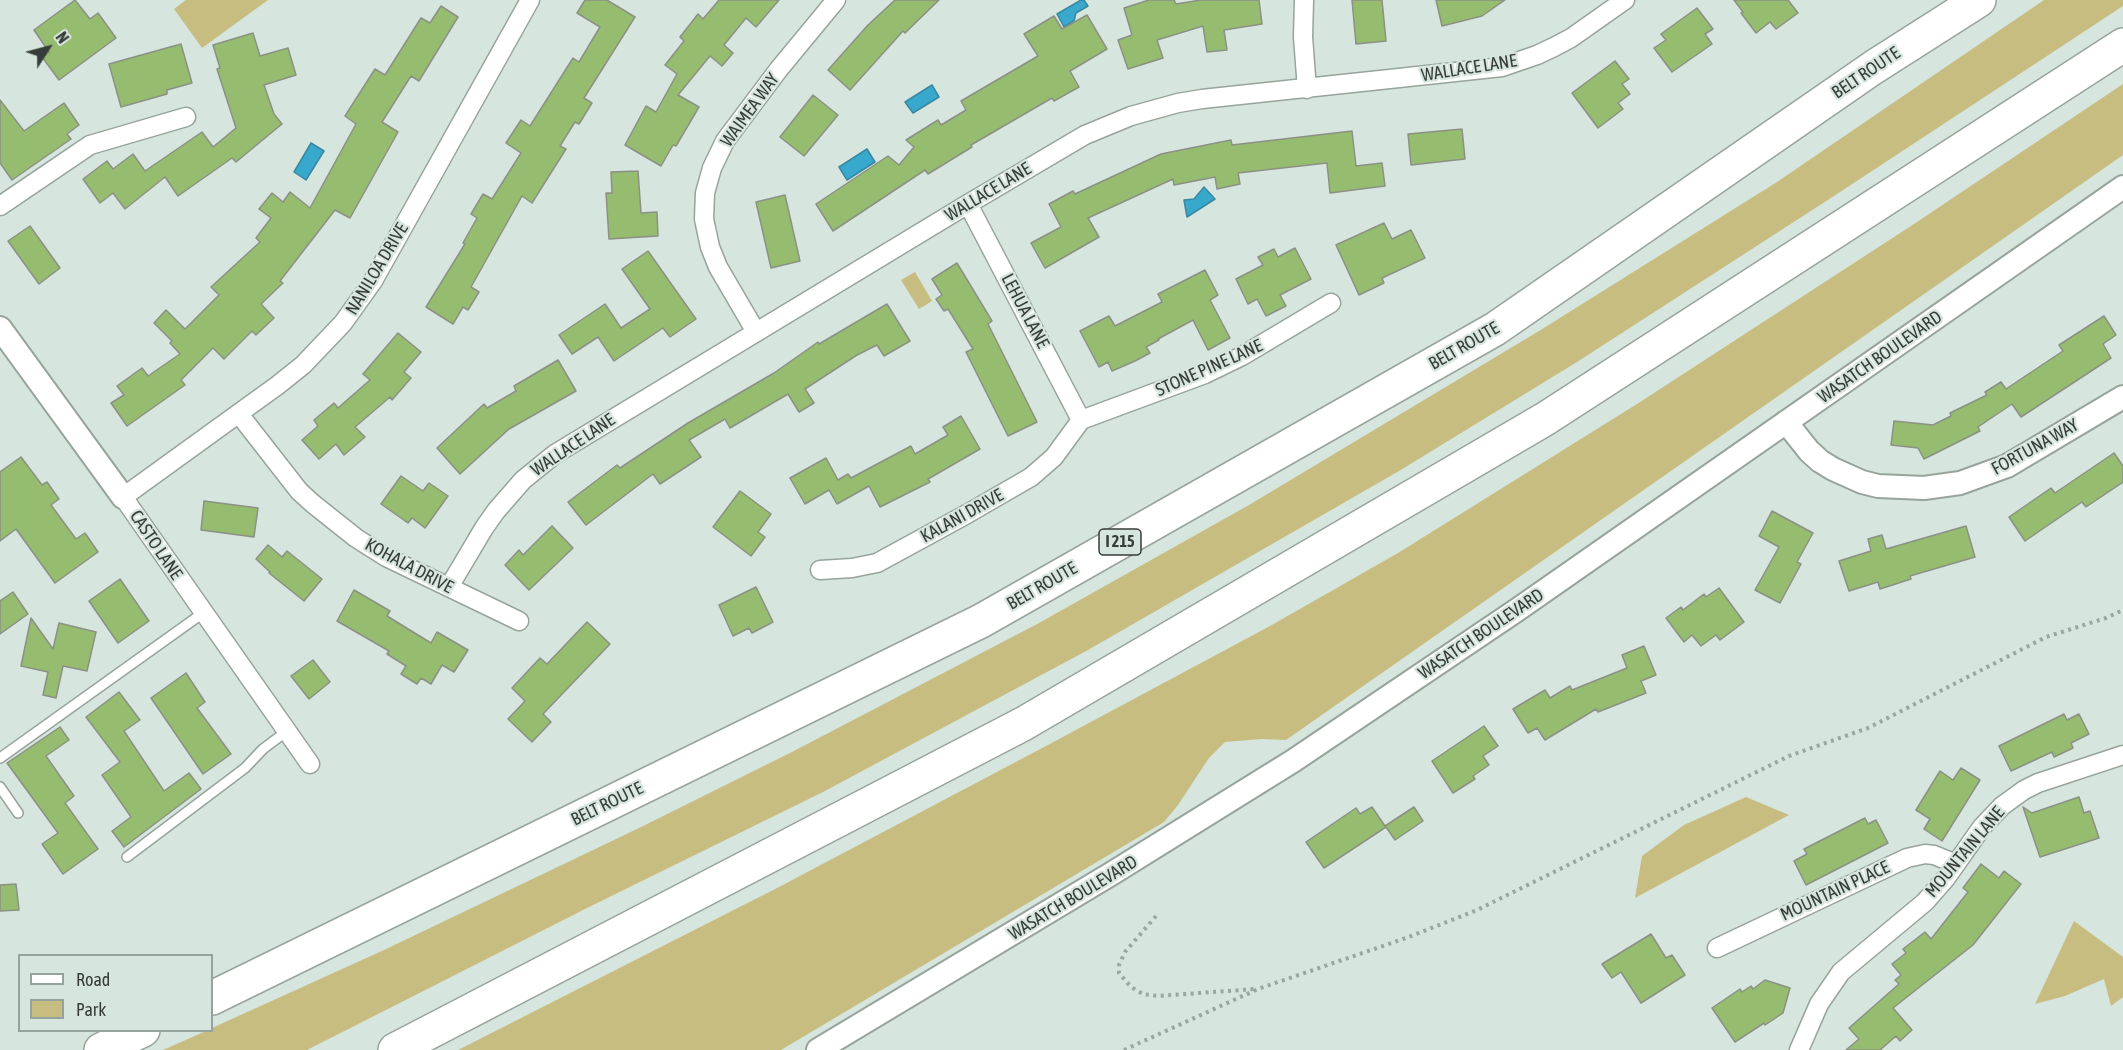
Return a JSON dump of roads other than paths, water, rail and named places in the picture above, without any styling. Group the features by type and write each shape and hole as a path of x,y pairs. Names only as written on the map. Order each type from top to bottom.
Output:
{"highway":[{"name":"BELT ROUTE","path":"213,998 981,621 1495,329 1864,74 1980,0"},
{"path":"395,1050 1023,724 1545,419 2123,45"},
{"path":"101,1050 138,1032"}],"street":[{"name":"NANILOA DRIVE","path":"123,497 303,365 325,344 359,303 530,0"},
{"name":"WAIMEA WAY","path":"756,332 718,267 710,247 704,219 705,193 712,168 725,141 779,69 836,0"},
{"path":"1304,0 1303,37 1307,88"},
{"name":"WALLACE LANE","path":"449,587 496,511 523,480 572,442 1078,139 1131,116 1202,99 1502,67 1538,55 1571,38 1624,0"},
{"path":"0,206 90,144 186,117"},
{"name":"WASATCH BOULEVARD","path":"818,1050 1169,839 1293,761 1452,655 2123,187"},
{"name":"LEHUA LANE","path":"968,204 1081,420"},
{"name":"STONE PINE LANE","path":"1081,420 1205,374 1242,356 1331,303"},
{"name":"CASTO LANE","path":"0,328 123,497 202,613 310,764"},
{"name":"FORTUNA WAY","path":"1786,422 1809,451 1833,469 1862,482 1878,486 1924,489 1960,483 2007,466 2123,397"},
{"name":"KOHALA DRIVE","path":"239,414 282,470 312,504 371,548 519,621"},
{"name":"KALANI DRIVE","path":"820,570 852,568 877,563 967,514 1031,477 1054,457 1081,420"},
{"name":"MOUNTAIN LANE","path":"1798,1050 1820,1004 1841,972 1925,902 1988,821 2013,797 2052,777 2123,756"},
{"name":"MOUNTAIN PLACE","path":"1716,948 1907,858 1934,855 1956,864"}],"lane":[{"path":"0,758 202,613"},
{"path":"127,856 245,768 263,749 287,731"},
{"path":"0,787 18,813"}],"water":[{"path":"1084,0 1088,6 1076,13 1074,21 1064,27 1057,14"},
{"path":"932,85 939,97 913,113 905,102"},
{"path":"311,143 324,151 306,180 294,172"},
{"path":"867,149 875,162 847,180 839,167"},
{"path":"1204,187 1215,199 1187,217 1184,200 1194,199"}]}
